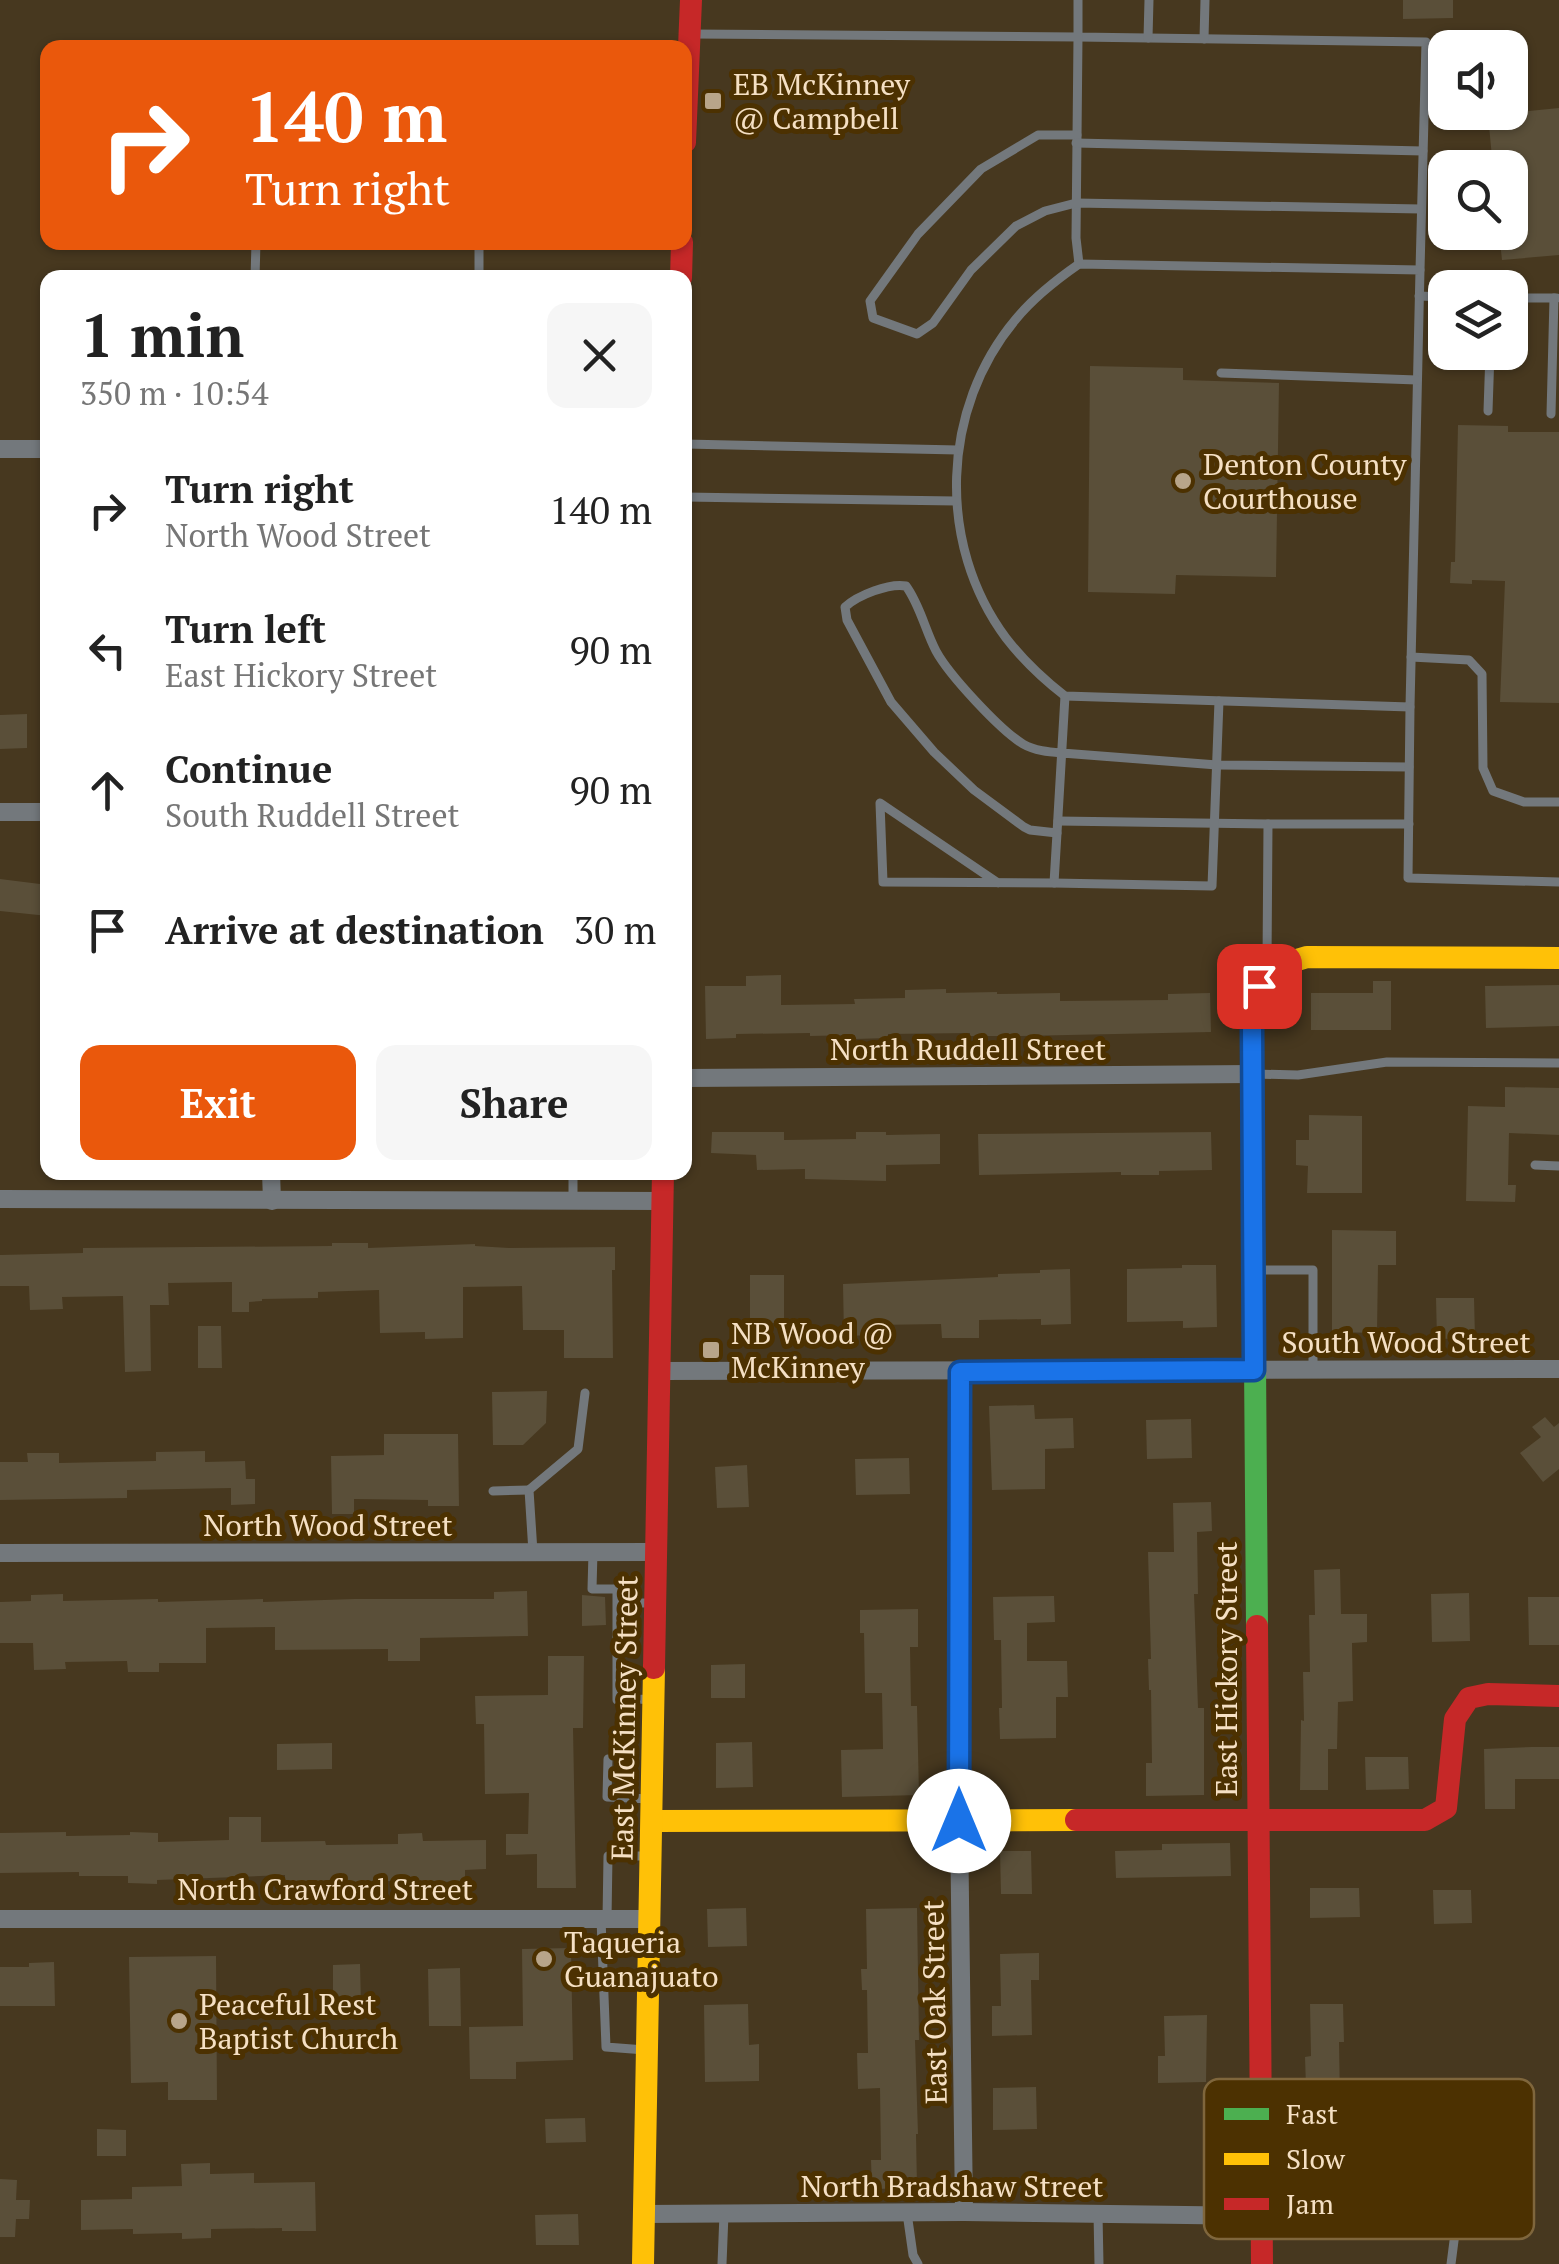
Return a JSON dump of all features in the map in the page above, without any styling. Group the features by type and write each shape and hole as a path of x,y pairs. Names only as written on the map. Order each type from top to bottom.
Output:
{"street":[{"path":"690,40 691,0"},
{"path":"0,449 40,449"},
{"path":"0,812 40,812"},
{"path":"1272,972 1288,961 1307,957 1559,958"},
{"name":"East Hickory Street","path":"1260,2079 1252,1004 1259,986 1272,972"},
{"name":"North Ruddell Street","path":"692,1078 1252,1074"},
{"path":"272,1180 272,1201"},
{"name":"East McKinney Street","path":"642,2264 663,1180"},
{"path":"0,1200 662,1201"},
{"name":"South Wood Street","path":"1254,1370 1559,1369"},
{"path":"659,1371 1254,1370"},
{"name":"East Oak Street","path":"960,1372 959,1821 964,2212"},
{"name":"North Wood Street","path":"0,1553 656,1552"},
{"path":"652,1810 959,1821 1424,1820 1446,1808 1455,1719 1469,1698 1488,1694 1559,1696"},
{"name":"North Crawford Street","path":"0,1919 651,1919"},
{"name":"North Bradshaw Street","path":"643,2214 1204,2215"},
{"name":"East Hickory Street","path":"1261,2239 1262,2264"}],"lane":[{"path":"1078,0 1079,264"},
{"path":"1148,0 1148,38"},
{"path":"1204,39 1205,0"},
{"path":"690,34 1426,42 1408,878 1559,882"},
{"path":"1422,209 1076,204 1045,211 1016,226 972,270 933,324 917,334 873,318 870,302 918,234 981,170 1038,135 1423,152"},
{"path":"1410,707 1066,696 1023,659 990,613 967,560 956,501 958,450 964,420 972,393 998,342 1034,298 1079,264 1420,270"},
{"path":"1419,296 1428,296"},
{"path":"1528,298 1557,298 1551,414"},
{"path":"1488,410 1489,370"},
{"path":"1222,373 1418,380"},
{"path":"692,444 958,450"},
{"path":"692,497 956,501"},
{"path":"1057,832 1024,827 974,790 934,752 890,702 847,620 847,604 896,585 906,586 937,652 975,698 1024,744 1046,752 1217,764 1410,767"},
{"path":"1411,657 1469,660 1482,674 1483,768 1493,790 1524,802 1559,802"},
{"path":"1054,884 1066,696"},
{"path":"998,883 880,803 883,882 1212,886 1219,701"},
{"path":"1058,821 1408,824"},
{"path":"1268,824 1267,962 1272,972"},
{"path":"1252,1074 1298,1075 1387,1062 1559,1062"},
{"path":"1535,1165 1559,1166"},
{"path":"573,1180 573,1201"},
{"path":"1253,1270 1313,1270 1313,1370"},
{"path":"493,1491 529,1490 578,1449 584,1393"},
{"path":"529,1490 533,1552"},
{"path":"593,1552 592,1589 617,1589 617,1700 654,1700"},
{"path":"618,1603 654,1603"},
{"path":"608,1759 607,1797 652,1810"},
{"path":"648,2050 606,2048 604,1919 608,1856 652,1856"},
{"path":"907,2212 918,2264"},
{"path":"722,2264 724,2214"},
{"path":"1098,2214 1099,2264"},
{"path":"1451,2264 1454,2239"}],"building":[{"path":"1403,0 1453,0 1453,18 1403,19"},
{"path":"1559,108 1559,255 1502,260 1501,250 1528,250 1528,150 1491,150 1489,130 1528,130 1528,111"},
{"name":"Denton County Courthouse","path":"1090,366 1183,368 1183,380 1279,383 1276,577 1176,575 1175,594 1088,592"},
{"path":"1458,425 1508,426 1508,432 1559,432 1559,703 1500,702 1505,581 1450,583 1451,562 1455,562"},
{"path":"27,714 27,748 0,749 0,715"},
{"path":"0,879 40,884 40,915 0,911"},
{"path":"781,975 781,1005 855,1004 854,999 905,998 905,990 1060,993 1060,1001 1168,1000 1168,994 1210,993 1211,1032 888,1034 888,1038 855,1039 855,1035 810,1033 736,1034 736,1038 706,1039 705,986 746,986 746,976"},
{"path":"1373,981 1391,981 1391,1030 1311,1030 1311,993 1373,993"},
{"path":"1559,985 1559,1026 1486,1028 1485,986"},
{"path":"1505,1087 1559,1088 1559,1135 1509,1133 1508,1185 1516,1185 1515,1202 1466,1201 1468,1106 1505,1107"},
{"path":"1309,1115 1362,1116 1362,1193 1307,1193 1308,1166 1296,1165 1296,1140 1309,1140"},
{"path":"712,1132 784,1132 784,1140 856,1139 856,1132 940,1134 940,1164 886,1165 886,1181 805,1179 805,1169 757,1170 756,1155 711,1153"},
{"path":"1211,1132 1212,1170 1159,1171 1159,1175 979,1175 978,1134"},
{"path":"1332,1230 1396,1231 1396,1265 1378,1265 1377,1333 1332,1332"},
{"path":"368,1243 368,1248 475,1244 509,1248 615,1247 613,1358 564,1358 564,1330 523,1330 522,1286 463,1287 463,1338 425,1339 425,1332 380,1333 379,1290 318,1292 318,1298 262,1299 249,1302 249,1312 232,1312 232,1282 168,1283 169,1305 150,1305 151,1371 125,1372 123,1296 62,1297 63,1309 30,1310 29,1286 0,1286 0,1255 83,1253 83,1248"},
{"path":"1216,1265 1217,1327 1183,1328 1183,1321 1127,1322 1127,1269"},
{"path":"1070,1269 1071,1324 1041,1325 1041,1319 979,1320 979,1338 942,1338 941,1324 875,1325 876,1335 844,1336 843,1284 998,1277"},
{"path":"750,1275 784,1275 784,1323 750,1323"},
{"path":"1436,1298 1474,1298 1475,1338 1437,1339"},
{"path":"198,1326 221,1326 222,1368 198,1368"},
{"path":"547,1391 546,1423 523,1445 493,1445 492,1392"},
{"path":"1034,1405 1035,1419 1073,1418 1074,1448 1045,1449 1045,1489 992,1490 989,1406"},
{"path":"1545,1417 1554,1427 1559,1423 1559,1469 1543,1482 1520,1453 1541,1437 1532,1427"},
{"path":"1191,1419 1192,1458 1147,1459 1146,1420"},
{"path":"384,1434 458,1434 459,1506 428,1506 428,1500 354,1499 354,1514 332,1514 331,1456 384,1455"},
{"path":"205,1451 205,1462 245,1461 246,1479 255,1479 255,1504 231,1505 231,1488 127,1490 127,1498 0,1500 0,1462 28,1462 27,1453 59,1453 59,1463 156,1461 156,1452"},
{"path":"909,1458 910,1494 856,1495 855,1459"},
{"path":"747,1465 749,1507 717,1508 715,1467"},
{"path":"1211,1502 1212,1531 1197,1532 1198,1594 1194,1594 1198,1708 1204,1708 1204,1795 1146,1796 1146,1763 1152,1763 1148,1552 1174,1552 1173,1503"},
{"path":"1340,1569 1341,1614 1367,1614 1367,1642 1352,1643 1353,1701 1338,1702 1337,1749 1328,1749 1328,1790 1300,1790 1303,1672 1310,1672 1309,1615 1315,1615 1314,1570"},
{"path":"527,1591 528,1636 420,1638 420,1661 388,1661 388,1649 275,1650 275,1627 206,1628 206,1663 159,1663 159,1672 128,1672 127,1661 65,1662 66,1669 34,1670 33,1643 0,1643 0,1602 31,1601 31,1595 63,1594 63,1601 263,1602 494,1599 494,1592"},
{"path":"1469,1593 1470,1641 1432,1642 1431,1594"},
{"path":"582,1595 605,1597 606,1625 582,1626"},
{"path":"1054,1596 1055,1622 1027,1623 1027,1661 1067,1661 1068,1697 1056,1697 1056,1738 1000,1739 1001,1640 994,1640 993,1597"},
{"path":"1528,1597 1559,1597 1559,1645 1529,1645"},
{"path":"918,1609 918,1647 910,1647 911,1706 917,1706 919,1795 842,1797 841,1750 883,1749 882,1693 865,1693 860,1610"},
{"path":"548,1656 584,1656 583,1728 573,1728 576,1888 537,1888 537,1854 506,1855 506,1834 528,1834 529,1793 485,1794 484,1724 476,1724 475,1696 548,1695"},
{"path":"745,1664 745,1698 711,1698 711,1665"},
{"path":"752,1742 753,1787 716,1788 716,1743"},
{"path":"332,1743 332,1769 277,1770 277,1744"},
{"path":"1559,1747 1559,1779 1515,1779 1515,1809 1485,1809 1484,1749"},
{"path":"1365,1757 1408,1757 1409,1789 1366,1790"},
{"path":"229,1817 261,1817 261,1842 398,1844 398,1834 422,1833 423,1841 486,1840 486,1869 465,1870 465,1882 379,1881 347,1885 347,1881 285,1882 285,1875 157,1880 157,1884 128,1883 128,1876 79,1876 79,1872 0,1873 0,1833 66,1832 66,1836 130,1832 158,1833 158,1842 229,1840"},
{"path":"1230,1843 1231,1876 1116,1878 1115,1851 1162,1850 1162,1844"},
{"path":"1000,1851 1031,1851 1032,1894 1001,1894"},
{"path":"1310,1888 1359,1888 1360,1917 1310,1918"},
{"path":"1433,1890 1471,1890 1472,1923 1434,1924"},
{"path":"746,1908 747,1946 708,1947 707,1909"},
{"path":"917,1908 917,2188 872,2189 871,2160 881,2160 880,2088 858,2089 857,2053 868,2053 867,1990 862,1990 861,1969 867,1969 866,1909"},
{"path":"571,1948 573,2060 516,2062 516,2079 470,2079 469,2027 523,2026 522,1949"},
{"path":"1039,1953 1039,1980 1031,1980 1032,2035 992,2036 992,2006 1001,2006 1000,1954"},
{"name":"Peaceful Rest Baptist Church","path":"216,1956 217,2100 168,2100 168,2082 131,2083 129,1957"},
{"path":"54,1962 55,2006 0,2006 0,1967"},
{"path":"360,1964 361,2004 333,2004 333,1965"},
{"path":"460,1968 461,2026 429,2026 428,1969"},
{"path":"748,2004 749,2045 759,2044 759,2081 705,2082 704,2005"},
{"path":"1310,2004 1343,2004 1340,2079 1306,2079 1305,2057 1311,2056"},
{"path":"1207,2015 1204,2082 1158,2083 1158,2056 1165,2056 1164,2016"},
{"path":"1036,2087 1037,2129 993,2130 993,2088"},
{"path":"585,2118 586,2142 546,2143 545,2119"},
{"path":"97,2129 126,2130 126,2156 97,2156"},
{"path":"210,2163 210,2174 254,2173 254,2183 315,2182 316,2231 211,2229 211,2238 182,2239 182,2233 81,2230 81,2200 132,2199 132,2187 182,2186 181,2164"},
{"path":"0,2179 17,2180 16,2200 30,2200 29,2219 16,2219 15,2237 0,2237"},
{"path":"578,2214 579,2245 536,2245 535,2215"}],"traffic: fast":[{"path":"1254,1229 1257,1626"}],"traffic: slow":[{"path":"1254,1229 1252,1005 1274,974 1307,957 1559,958"},
{"path":"643,2264 654,1668"},
{"path":"652,1821 1076,1820"}],"traffic: jam":[{"path":"689,40 691,0"},
{"path":"681,270 682,250"},
{"path":"654,1668 663,1180"},
{"path":"1257,1626 1261,2079"},
{"path":"1076,1820 1425,1820 1446,1808 1455,1719 1469,1698 1488,1694 1559,1696"},
{"path":"1262,2239 1262,2264"}],"place":[{"name":"EB McKinney @ Campbell","path":"713,101"},
{"name":"Denton County Courthouse","path":"1183,481"},
{"name":"NB Wood @ McKinney","path":"711,1350"},
{"name":"Taqueria Guanajuato","path":"544,1959"},
{"name":"Peaceful Rest Baptist Church","path":"179,2021"}],"route":[{"path":"959,1821 960,1372 1254,1370 1252,1004 1259,986"}]}
